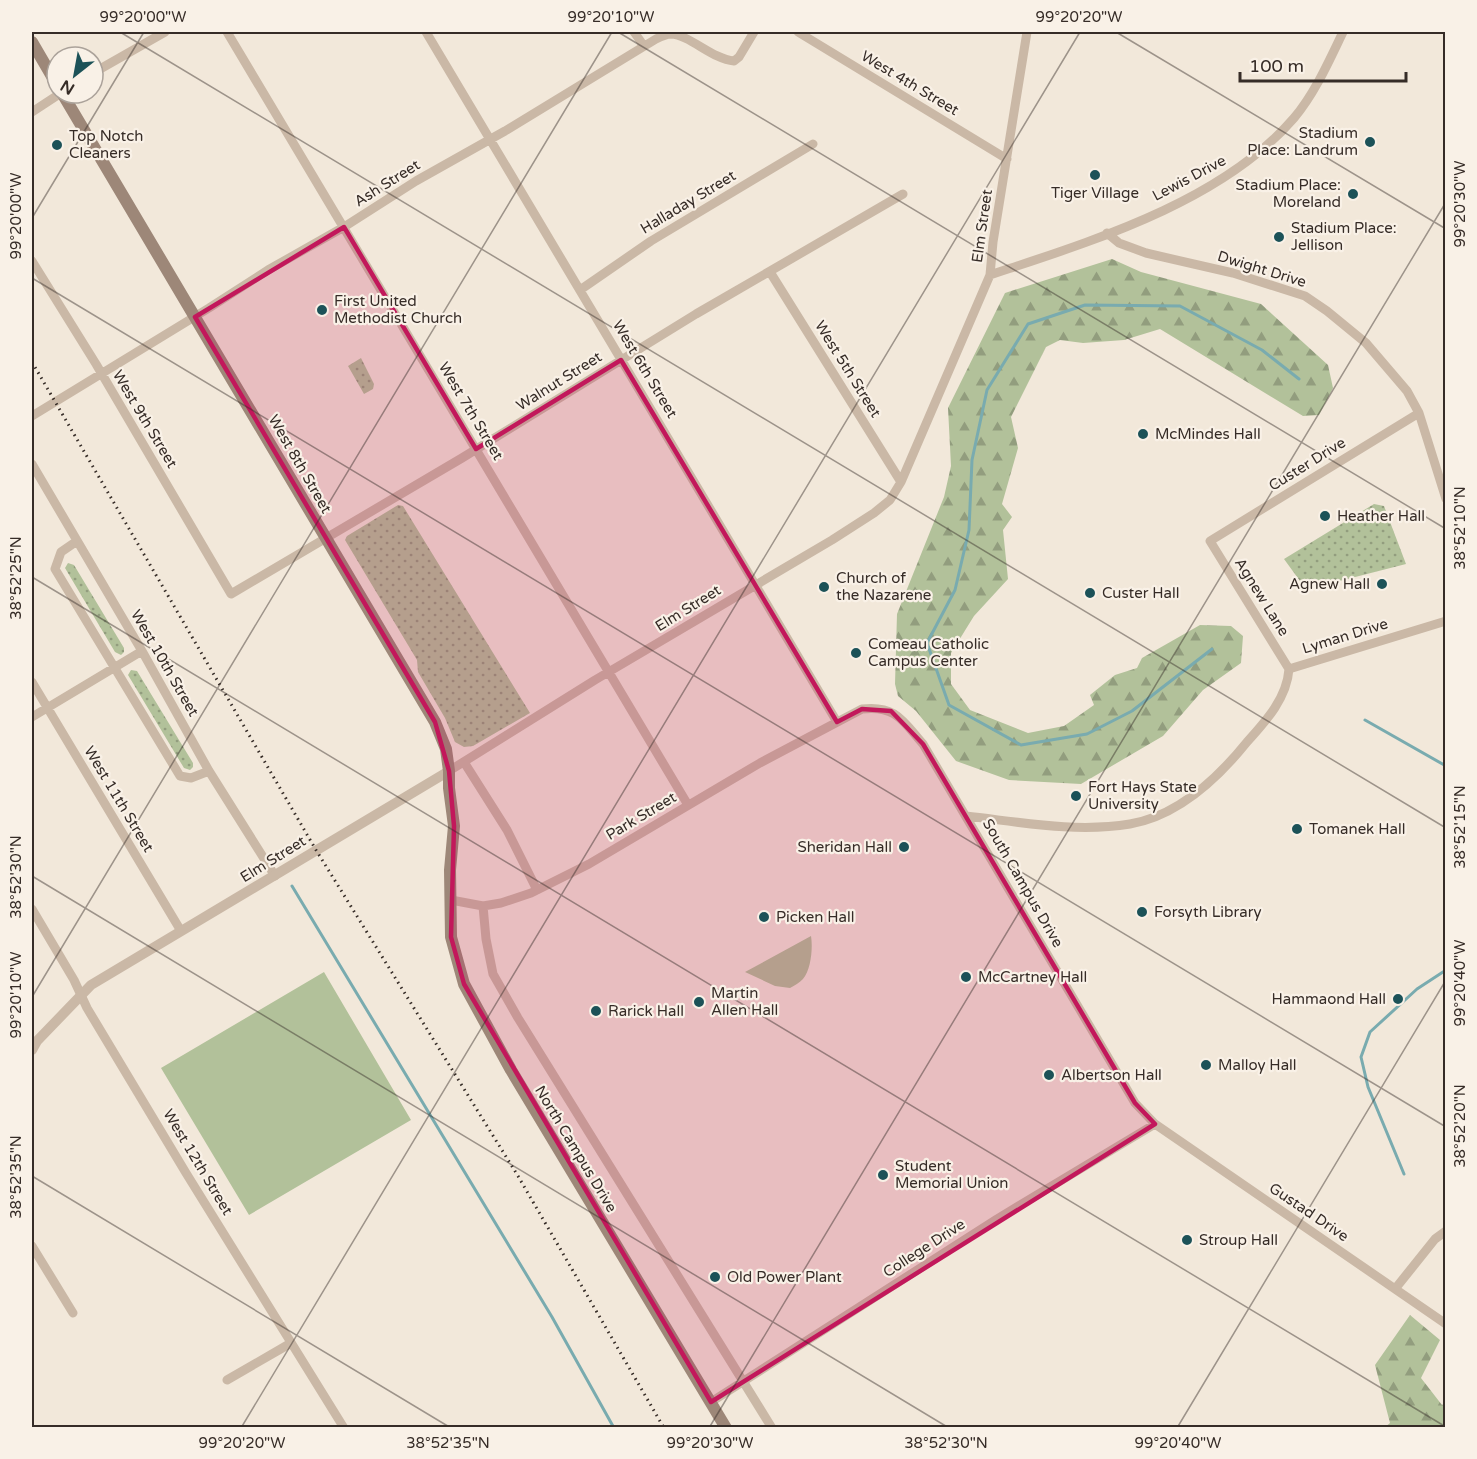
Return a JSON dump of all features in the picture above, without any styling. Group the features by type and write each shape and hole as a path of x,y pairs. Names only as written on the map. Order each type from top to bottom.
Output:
{"main road":[{"path":"32,42 45,64"},
{"name":"West 8th Street","path":"69,105 435,722 446,749 449,771 454,826 450,870"},
{"name":"North Campus Drive","path":"450,870 451,937 464,984 517,1079 726,1428"}],"street":[{"path":"105,66 165,32"},
{"name":"West 7th Street","path":"227,32 688,806"},
{"name":"West 6th Street","path":"426,32 837,722"},
{"path":"634,32 644,46"},
{"name":"Ash Street","path":"32,416 268,270 344,227 416,181 491,140 656,39 670,34 685,39 725,60 735,61 740,57 754,32"},
{"name":"West 4th Street","path":"798,32 1007,159"},
{"name":"Elm Street","path":"32,1050 37,1041 92,985 464,762 609,672 832,540 890,500 902,482 990,275 993,242 1027,32"},
{"name":"Lewis Drive","path":"990,275 1107,233 1202,192 1237,170 1269,144 1298,112 1324,72 1342,32"},
{"path":"32,112 45,104"},
{"name":"Halladay Street","path":"580,290 651,242 813,144"},
{"name":"Walnut Street","path":"231,594 903,194"},
{"name":"Dwight Drive","path":"1107,233 1119,243 1146,253 1233,273 1305,296 1328,311 1366,343 1407,391 1419,413 1446,499"},
{"name":"West 9th Street","path":"32,261 231,594"},
{"name":"West 5th Street","path":"770,272 902,482"},
{"name":"Custer Drive","path":"1210,542 1419,413"},
{"name":"West 10th Street","path":"32,464 142,651 209,771 275,876"},
{"path":"77,541 61,552 55,569 180,776 192,778 209,771"},
{"name":"Agnew Lane","path":"1210,542 1288,669"},
{"name":"Lyman Drive","path":"966,816 1075,828 1131,824 1161,813 1189,798 1238,754 1270,715 1280,698 1288,680 1288,669 1446,621"},
{"path":"32,717 142,651"},
{"name":"West 11th Street","path":"32,682 46,709 181,931"},
{"name":"South Campus Drive","path":"837,722 862,709 879,707 891,711 923,744 1135,1103 1155,1124"},
{"name":"Park Street","path":"451,900 483,906 501,903 537,890 589,864 760,763 837,722"},
{"path":"464,762 507,830 537,890"},
{"name":"North Campus Drive","path":"483,906 486,939 493,974 524,1028 772,1428"},
{"name":"West 12th Street","path":"32,909 74,980 80,995 180,1163 344,1428"},
{"name":"Gustad Drive","path":"1155,1124 1446,1324"},
{"name":"College Drive","path":"711,1402 997,1219 1155,1124"},
{"path":"1395,1289 1435,1239 1446,1232"},
{"path":"32,1246 73,1313"},
{"path":"227,1380 291,1342"}],"highlighted area":[{"path":"344,227 476,449 621,360 837,722 862,709 891,711 923,744 1135,1103 1155,1124 711,1402 464,984 451,937 454,826 449,771 435,722 195,317"}],"green space":[{"path":"1112,259 1141,272 1261,304 1328,365 1333,388 1319,415 1303,416 1160,329 1124,340 1083,343 1060,340 1046,347 1011,417 1018,448 1002,504 1012,517 1003,530 1008,579 974,616 951,653 951,684 970,710 1028,733 1064,726 1094,705 1090,695 1115,675 1137,668 1142,658 1200,625 1231,626 1243,636 1241,663 1203,690 1163,736 1081,784 1009,780 956,761 916,711 898,696 895,684 897,614 944,497 951,466 948,408 1005,293"},
{"path":"361,358 374,384 373,389 364,394 348,366"},
{"path":"1374,504 1384,506 1406,564 1316,587 1300,581 1284,559"},
{"path":"398,505 403,506 530,713 473,746 464,747 455,742 445,718 418,672 417,660 345,540 347,536"},
{"path":"68,563 74,565 124,648 121,655 115,652 65,568"},
{"path":"131,670 137,671 193,763 190,770 184,768 128,675"},
{"path":"811,936 810,965 806,975 790,988 775,986 745,972"},
{"path":"324,972 411,1120 249,1215 161,1068"},
{"path":"1410,1315 1440,1340 1421,1378 1442,1405 1445,1403 1445,1427 1385,1427 1390,1423 1375,1365"}],"waterway":[{"path":"1212,649 1132,711 1087,734 1021,745 949,705 927,643 955,590 969,530 972,460 987,390 1028,324 1085,305 1180,306 1262,350 1299,379"},
{"path":"1365,720 1446,766"},
{"path":"292,886 552,1317 614,1428"},
{"path":"1404,1174 1368,1087 1361,1057 1370,1032 1417,989 1446,970"}],"railway":[{"path":"32,362 316,850 518,1176 664,1428"}],"place":[{"name":"Stadium Place: Landrum","path":"1370,142"},
{"name":"Top Notch Cleaners","path":"57,145"},
{"name":"Tiger Village","path":"1095,175"},
{"name":"Stadium Place: Moreland","path":"1353,194"},
{"name":"Stadium Place: Jellison","path":"1279,237"},
{"name":"First United Methodist Church","path":"322,310"},
{"name":"McMindes Hall","path":"1143,434"},
{"name":"Heather Hall","path":"1325,516"},
{"name":"Agnew Hall","path":"1382,584"},
{"name":"Church of the Nazarene","path":"824,587"},
{"name":"Custer Hall","path":"1090,593"},
{"name":"Comeau Catholic Campus Center","path":"856,653"},
{"name":"Fort Hays State University","path":"1076,796"},
{"name":"Tomanek Hall","path":"1297,829"},
{"name":"Sheridan Hall","path":"904,847"},
{"name":"Forsyth Library","path":"1142,912"},
{"name":"Picken Hall","path":"764,917"},
{"name":"McCartney Hall","path":"966,977"},
{"name":"Hammaond Hall","path":"1398,999"},
{"name":"Martin Allen Hall","path":"699,1002"},
{"name":"Rarick Hall","path":"596,1011"},
{"name":"Malloy Hall","path":"1206,1065"},
{"name":"Albertson Hall","path":"1049,1075"},
{"name":"Student Memorial Union","path":"883,1175"},
{"name":"Stroup Hall","path":"1187,1240"},
{"name":"Old Power Plant","path":"715,1277"}]}
